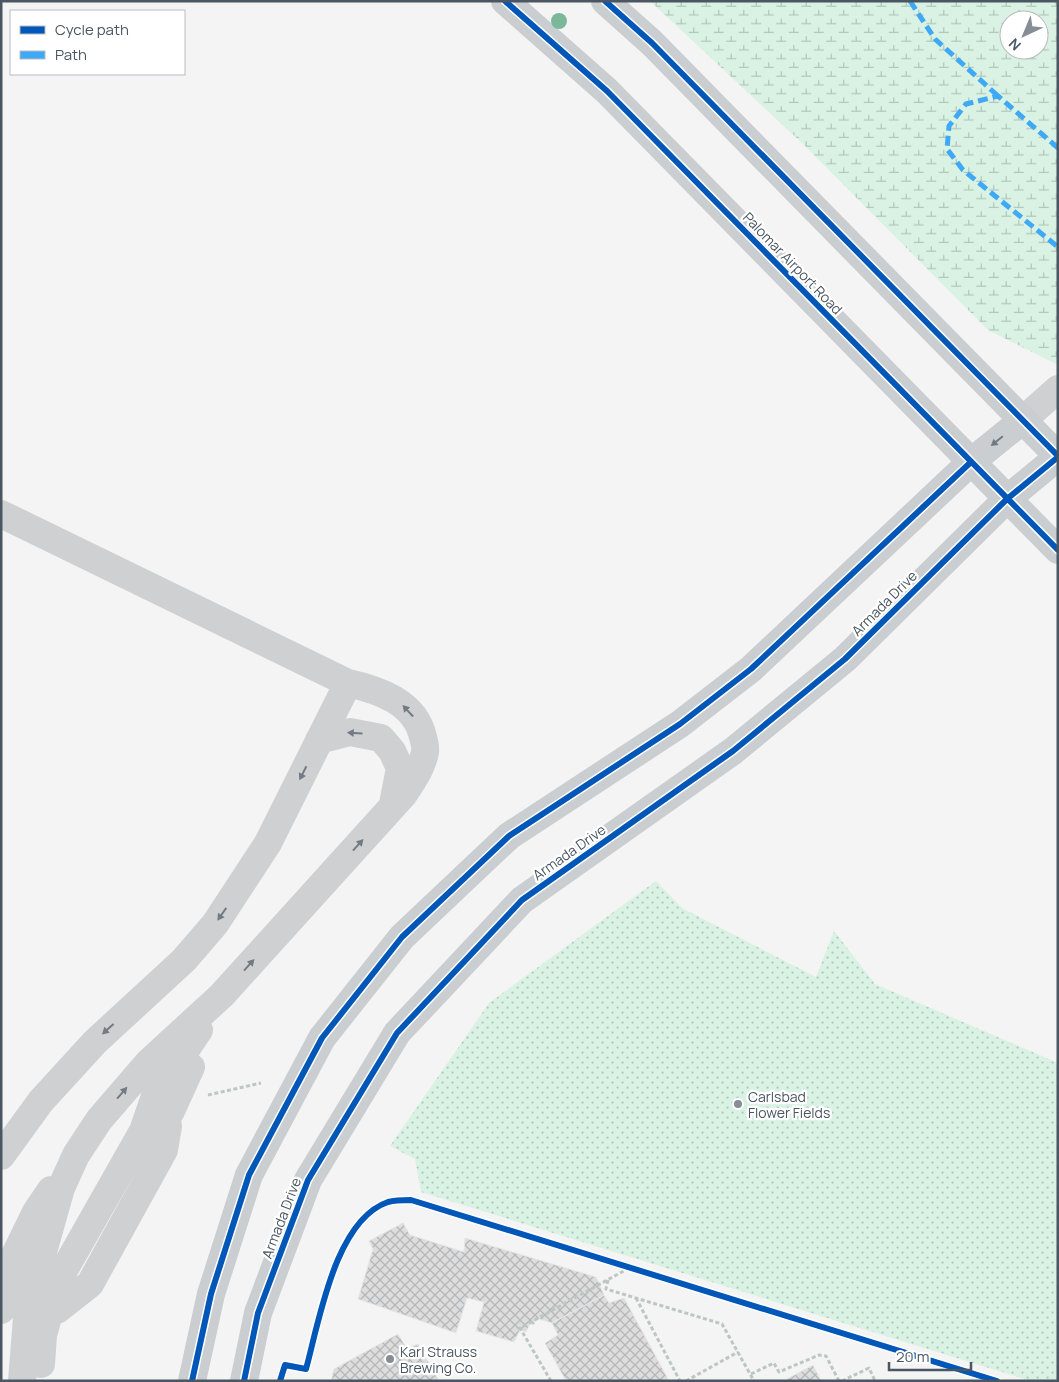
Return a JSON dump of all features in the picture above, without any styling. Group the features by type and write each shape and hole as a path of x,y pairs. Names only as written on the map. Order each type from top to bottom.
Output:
{"main road":[{"name":"Palomar Airport Road","path":"504,1 607,91 1058,550"},
{"path":"604,1 652,43 1058,456"},
{"path":"192,1381 211,1294 249,1175 322,1038 402,937 509,836 680,724 751,669 971,462 1023,420"},
{"name":"Armada Drive","path":"244,1381 258,1314 308,1180 397,1033 522,900 733,752 845,659 1007,499 1058,456"}],"lane":[{"path":"1023,420 1058,389"},
{"path":"1,514 348,683 372,689 408,707 420,726 426,750 419,772 393,806 222,995 149,1062 58,1164 27,1205 1,1250"},
{"path":"1,1156 41,1101 89,1049 184,960 215,924 268,843 348,683"},
{"path":"320,740 350,732 381,738 392,751 400,768 393,806"},
{"path":"43,1335 222,995"},
{"path":"40,1381 43,1335 73,1227 91,1186 127,1121 163,1104"},
{"path":"1,1310 11,1263 36,1212 99,1120"},
{"path":"10,1381 16,1316 32,1248 76,1155"},
{"path":"22,1381 28,1305 61,1188"}],"path":[{"path":"202,1097 261,1082"},
{"path":"622,1264 640,1270"},
{"path":"550,1381 520,1328 631,1267"},
{"path":"608,1280 606,1289 722,1324 754,1381"},
{"path":"636,1297 680,1381"},
{"path":"686,1381 738,1352"},
{"path":"751,1374 774,1363 779,1372 819,1355 826,1356 841,1381 869,1368 876,1381"}],"green space":[{"path":"650,1 1058,1 1058,365 988,330 805,146"},
{"name":"Carlsbad Flower Fields","path":"656,881 682,908 816,977 834,931 875,984 1058,1063 1058,1381 1031,1381 421,1192 415,1159 390,1146 489,1003"}],"building":[{"path":"403,1223 410,1235 464,1252 465,1238 596,1277 604,1295 552,1323 536,1318 534,1325 530,1324 526,1332 520,1330 514,1342 476,1331 484,1302 467,1298 456,1333 358,1299 373,1249 369,1241"},
{"path":"604,1295 609,1303 624,1298 669,1381 566,1381 545,1343 558,1335 552,1323"},
{"name":"Karl Strauss Brewing Co.","path":"398,1334 407,1349 418,1344 439,1381 331,1381 334,1369"},
{"path":"813,1365 821,1381 788,1381 787,1379"}],"marked path":[{"path":"910,1 935,39 998,96"},
{"path":"1058,148 998,96 966,104 949,126 947,149 963,170 1058,247"}],"cycle path":[{"path":"505,1 607,91 1058,550"},
{"path":"605,1 652,43 1058,456"},
{"path":"244,1381 258,1313 308,1180 397,1033 522,900 733,751 845,659 1007,499 1058,457"},
{"path":"192,1381 211,1294 249,1175 322,1038 402,937 509,836 680,724 751,669 971,462"},
{"path":"280,1381 285,1365 306,1369 332,1275 342,1250 355,1229 370,1212 388,1202 397,1200 411,1200 997,1381"}],"place":[{"name":"Carlsbad Flower Fields","path":"738,1104"},
{"name":"Karl Strauss Brewing Co.","path":"390,1359"}]}
